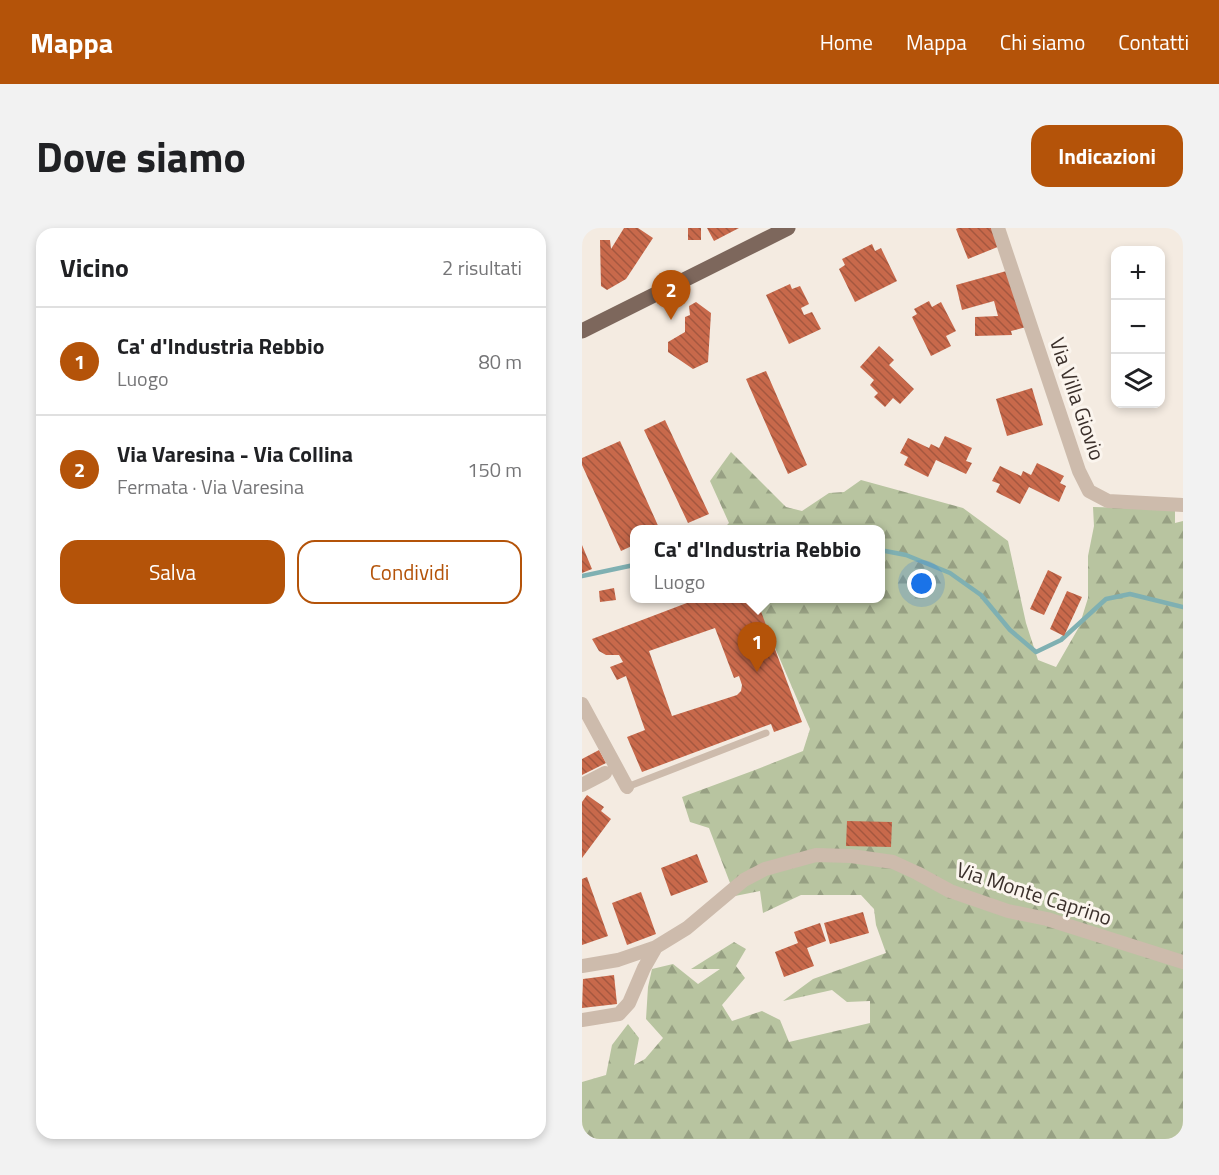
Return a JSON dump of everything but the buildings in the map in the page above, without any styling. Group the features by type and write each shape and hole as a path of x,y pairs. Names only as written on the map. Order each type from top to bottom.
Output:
{"main road":[{"path":"582,331 788,228"}],"street":[{"name":"Via Villa Giovio","path":"998,228 1079,471 1089,490 1108,501 1183,505"},
{"path":"582,704 627,787"},
{"path":"582,785 605,773"},
{"name":"Via Monte Caprino","path":"582,966 618,960 656,947 687,928 744,880 765,869 816,855 851,856 893,862 950,891 999,908 1047,919 1183,962"},
{"path":"582,1020 618,1014 629,1004 644,968 656,947"}],"lane":[{"path":"627,787 766,733"}],"green space":[{"path":"731,452 786,507 802,511 829,493 844,492 861,480 963,508 1008,541 1026,623 1038,660 1056,667 1079,627 1088,598 1088,556 1094,526 1093,507 1175,509 1175,523 1183,521 1183,1139 582,1139 582,1082 606,1075 612,1045 628,1024 639,1038 634,1065 645,1059 663,1038 646,1019 648,987 652,969 673,964 698,984 720,969 691,969 734,942 746,949 736,966 745,978 722,1005 732,1021 762,1011 780,1020 789,1042 870,1023 870,1001 847,1002 832,990 783,1001 813,979 886,953 876,925 874,909 861,895 801,895 763,913 760,891 735,896 709,828 690,822 682,797 803,751 810,729 756,603 885,603 885,525 727,525 729,523 710,481"}],"waterway":[{"path":"885,551 906,555 950,573 981,595 1010,630 1036,652 1061,640 1106,599 1130,594 1183,607"},
{"path":"582,576 630,566"}],"place":[{"name":"Via Varesina - Via Collina","path":"671,320"},
{"name":"Ca' d'Industria Rebbio","path":"757,672"}]}
